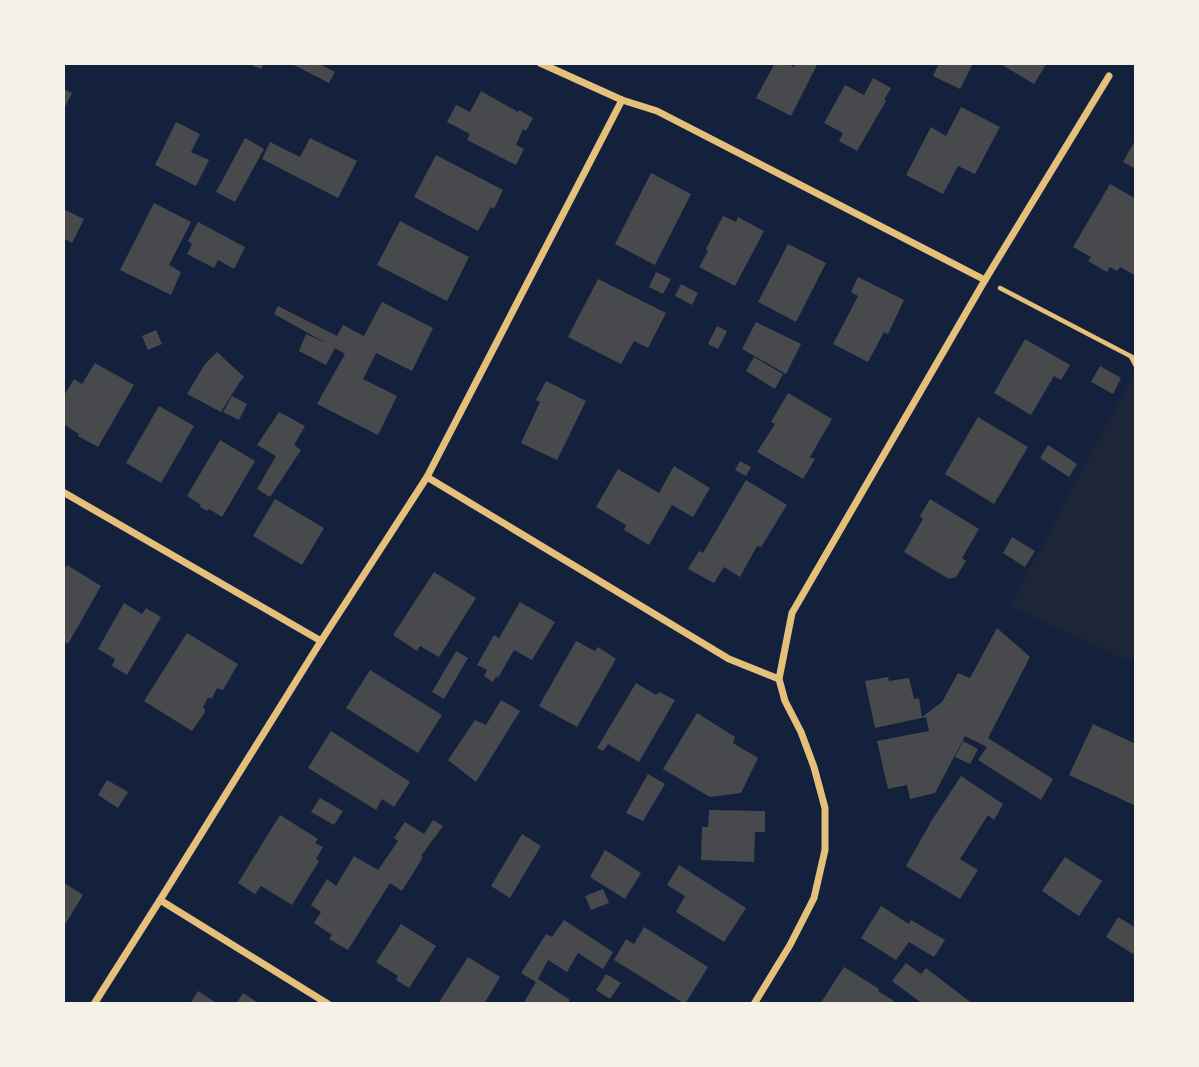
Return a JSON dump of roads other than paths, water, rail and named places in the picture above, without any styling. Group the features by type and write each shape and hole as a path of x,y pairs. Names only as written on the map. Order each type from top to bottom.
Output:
{"street":[{"path":"540,63 622,100 657,111 985,281"},
{"path":"557,72 562,63"},
{"path":"754,1004 790,945 814,898 825,850 825,808 814,767 801,732 785,701 779,679 792,613 985,281 1109,76"},
{"path":"94,1004 321,640 427,477 622,100"},
{"path":"427,477 729,659 779,679"},
{"path":"63,492 321,640"},
{"path":"160,900 328,1004"}]}
